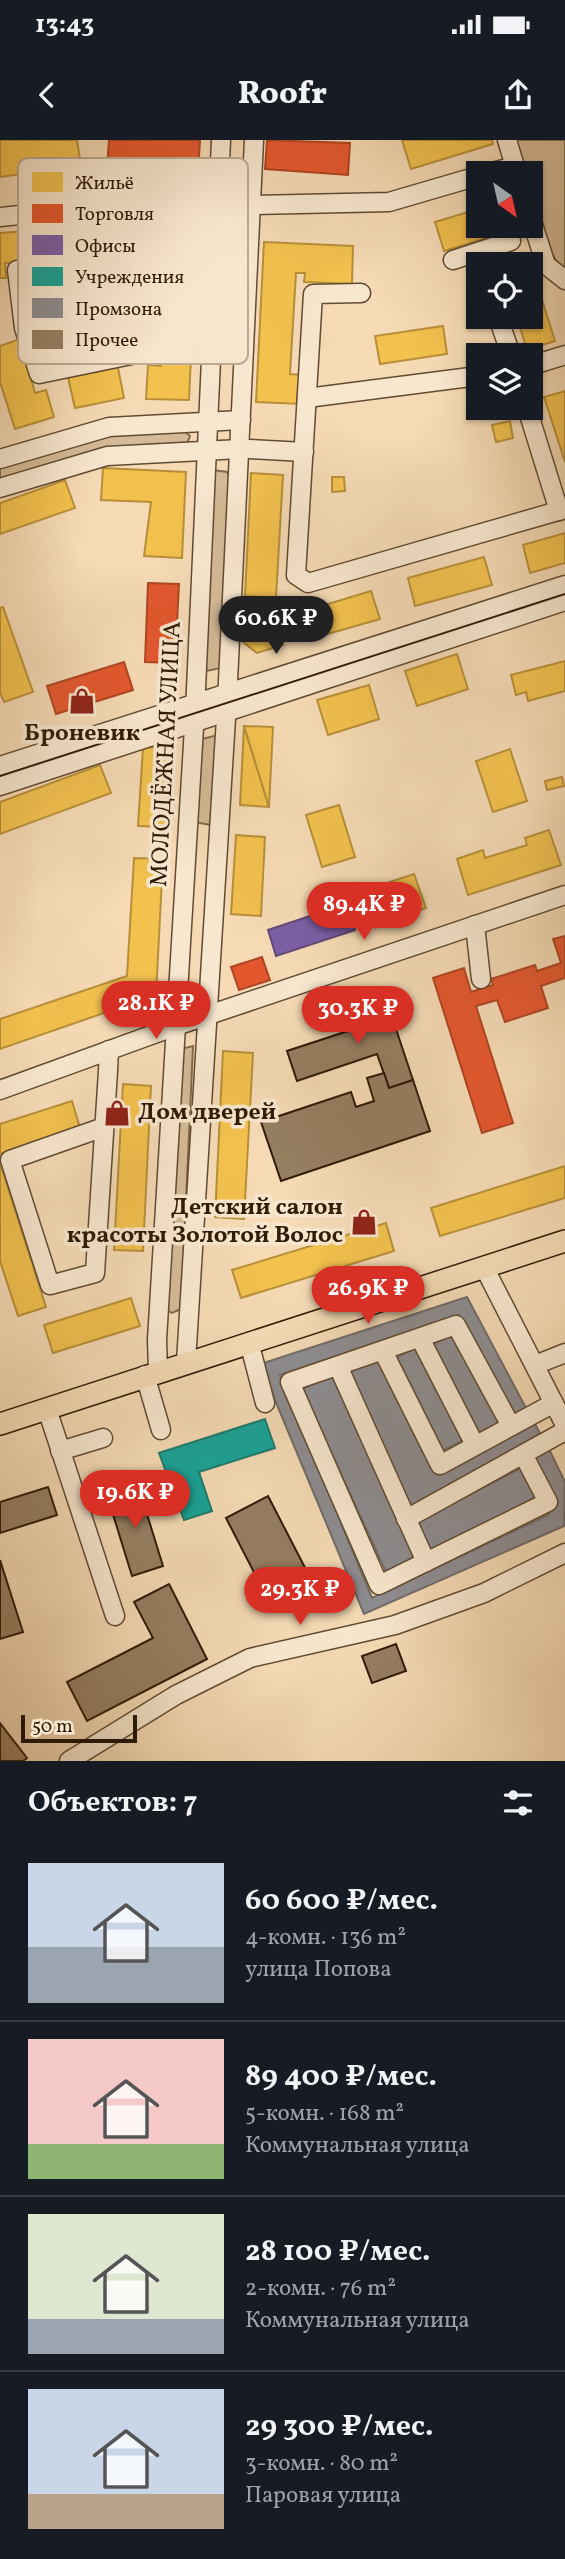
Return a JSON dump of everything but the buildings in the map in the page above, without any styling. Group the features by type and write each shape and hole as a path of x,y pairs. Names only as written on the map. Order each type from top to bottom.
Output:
{"main road":[{"path":"0,1424 565,1241"}],"street":[{"name":"МОЛОДЁЖНАЯ УЛИЦА","path":"220,158 221,140"},
{"path":"248,270 254,140"},
{"path":"507,140 514,161"},
{"path":"248,205 389,202 466,180"},
{"path":"0,217 18,215"},
{"path":"537,238 546,265 565,280"},
{"path":"490,252 511,241"},
{"path":"453,260 466,259"},
{"path":"360,293 313,294 296,575 308,583 562,510 531,420"},
{"path":"543,362 565,355"},
{"path":"37,364 40,374 88,364"},
{"name":"МОЛОДЁЖНАЯ УЛИЦА","path":"161,1430 152,1373 157,1340 194,721 211,364"},
{"path":"186,1362 244,449 241,420 244,364"},
{"path":"307,398 466,378"},
{"path":"0,459 109,426 241,420"},
{"path":"0,488 107,456 207,449 304,452"},
{"path":"0,766 195,701 565,585"},
{"path":"0,786 565,601"},
{"path":"0,1090 176,1026 565,895"},
{"path":"475,925 481,979"},
{"path":"104,1127 10,1160 50,1286 95,1273 109,1050"},
{"path":"484,1267 565,1425"},
{"path":"511,1426 456,1325 290,1382 379,1585 548,1502 524,1455"},
{"path":"420,1338 475,1445"},
{"path":"249,1342 265,1403"},
{"path":"383,1351 440,1465 554,1403"},
{"path":"534,1365 565,1353"},
{"path":"338,1366 426,1562"},
{"path":"47,1409 115,1616"},
{"path":"407,1519 565,1431"},
{"path":"60,1451 103,1438"},
{"path":"69,1761 176,1695 250,1658 395,1625 484,1593 565,1553"}],"shaded area":[{"path":"515,140 565,140 565,271 558,264 543,231 543,161 522,161"},
{"path":"183,430 190,436 187,444 0,482 0,467 104,436"},
{"path":"213,470 227,472 232,482 221,668 201,672"},
{"path":"218,735 211,825 194,822 198,740"},
{"path":"193,1046 181,1309 172,1313 167,1310 181,1049"}],"tram line":[{"path":"0,776 565,594"}],"place":[{"name":"Броневик","path":"82,701"},
{"name":"Дом дверей","path":"117,1113"},
{"name":"Детский салон красоты Золотой Волос","path":"364,1222"}]}
